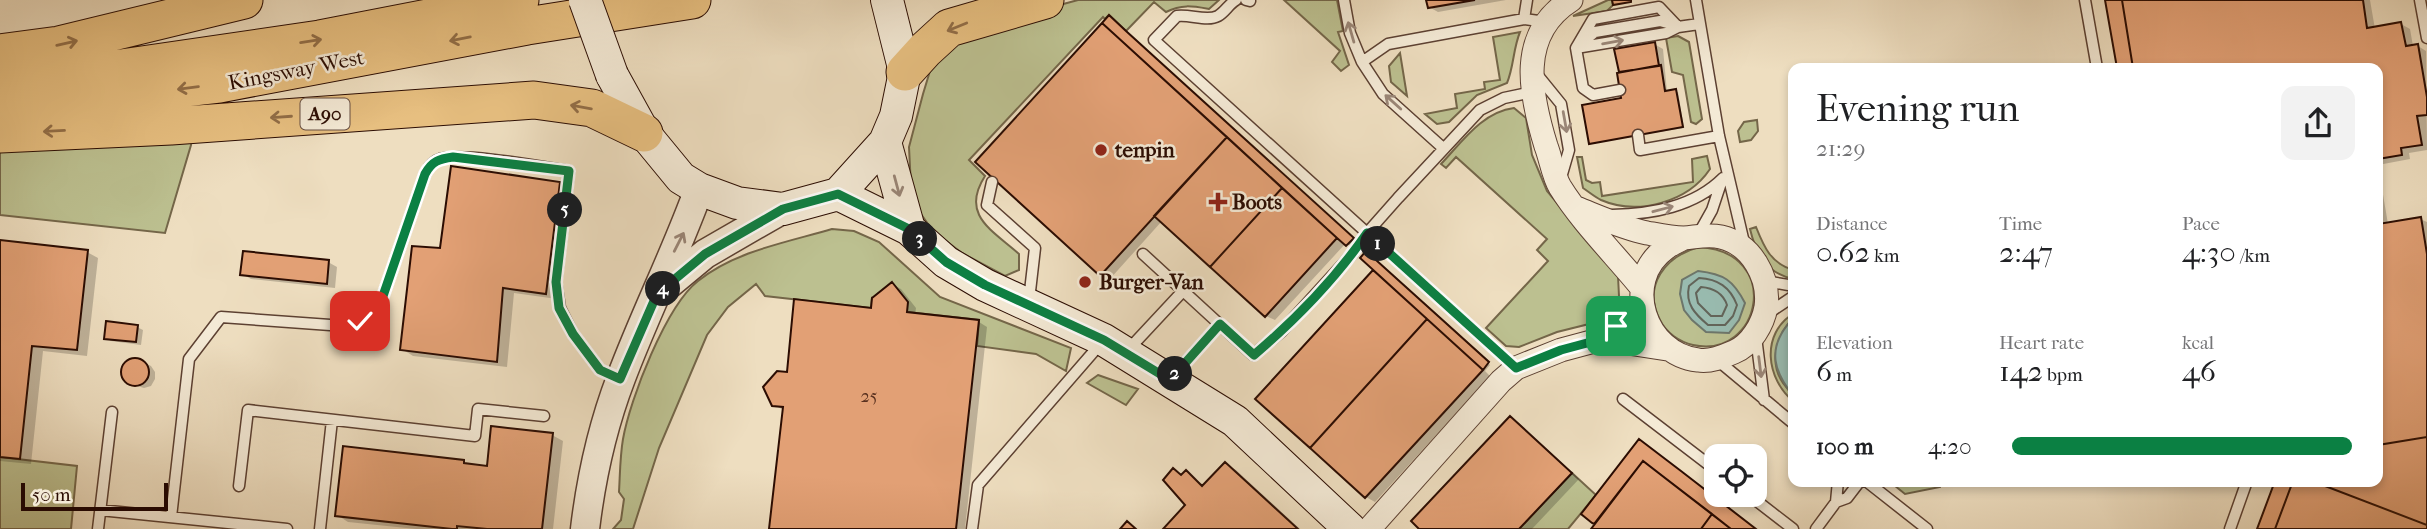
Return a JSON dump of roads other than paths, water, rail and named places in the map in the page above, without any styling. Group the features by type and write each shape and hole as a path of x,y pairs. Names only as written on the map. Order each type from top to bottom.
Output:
{"highway":[{"path":"0,53 59,45 244,0"},
{"name":"Kingsway West","path":"0,81 87,73 320,40 520,0"},
{"name":"Kingsway West","path":"0,109 219,85 527,26 692,0"},
{"path":"905,72 949,28 1045,0"},
{"name":"A90","path":"0,134 172,126 534,100 592,108 644,133"}],"main road":[{"path":"585,0 612,75 644,133 681,178 699,189 737,203 783,209 838,194 885,142 896,116 905,72 890,11"},
{"path":"885,142 909,229"},
{"path":"838,194 909,229 946,262 985,285 1115,346 1235,421 1350,529"}],"street":[{"path":"1571,0 1535,20 1537,39 1531,67 1533,92 1544,138 1559,185 1586,212 1641,296 1649,329 1667,349"},
{"path":"585,529 602,439 620,379 657,294 668,261 683,234 699,189"},
{"path":"657,294 705,254 783,209"},
{"path":"1369,529 1501,381 1516,368 1561,350 1602,339 1667,349 1690,359 1716,359 1738,351 1760,325 1767,298 1765,281 1758,264 1746,250 1723,237 1646,233 1586,212"},
{"path":"1602,339 1641,296 1649,266 1664,249 1691,236"}],"lane":[{"path":"1236,0 1219,16 1209,19 1193,15 1177,16 1154,40 1516,368"},
{"path":"1344,0 1350,33 1362,62 1383,94 1443,148"},
{"path":"1362,62 1388,44 1535,20 1527,0"},
{"path":"1696,0 1724,172 1746,250"},
{"path":"2085,0 2096,63"},
{"path":"2420,0 2427,38"},
{"path":"1620,90 1593,95 1583,88 1576,48 1594,19 1659,7 1678,27"},
{"path":"1576,48 1666,33 1678,27 1699,24"},
{"path":"1531,67 1561,104 1569,150 1559,185"},
{"path":"1143,254 1254,355 1290,322 1443,148 1480,110 1504,99 1533,92"},
{"path":"1637,135 1640,150 1719,136"},
{"path":"171,517 189,359 221,317 344,326 360,321 383,296 425,174 429,166 438,159 453,157 489,160 569,171 556,282 559,308 573,334 600,370 620,379"},
{"path":"1586,212 1641,215 1686,203 1709,191 1724,172"},
{"path":"1691,236 1712,210 1724,172"},
{"path":"992,182 987,205 1035,248 1029,306"},
{"path":"1765,281 1788,285"},
{"path":"972,529 978,485 1115,346 1183,291"},
{"path":"1764,400 1760,325 1788,301"},
{"path":"1170,380 1220,324"},
{"path":"1716,359 1788,419"},
{"path":"1623,399 1704,461"},
{"path":"239,486 248,410 475,436 478,409 544,416"},
{"path":"99,529 112,412"},
{"path":"320,529 332,420"},
{"path":"1816,529 1836,502 1837,487"},
{"path":"1836,502 1847,498 1855,487"},
{"path":"1874,487 1927,529"},
{"path":"2230,529 2245,487"},
{"path":"1764,507 1793,529"},
{"path":"100,510 287,529"}],"water":[{"path":"1698,271 1715,274 1727,280 1745,303 1739,320 1729,333 1706,332 1684,310 1680,294 1682,280"},
{"path":"1788,324 1788,388 1776,361 1775,352 1781,334"}],"place":[{"name":"tenpin","path":"1101,150"},
{"name":"Boots","path":"1218,202"},
{"name":"Burger-Van","path":"1085,282"}]}
